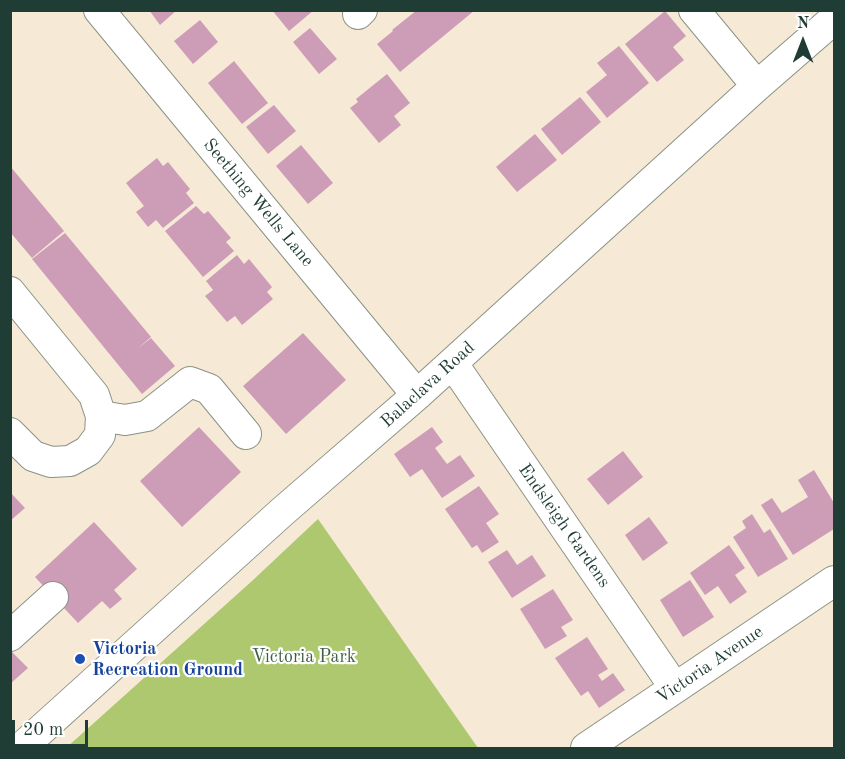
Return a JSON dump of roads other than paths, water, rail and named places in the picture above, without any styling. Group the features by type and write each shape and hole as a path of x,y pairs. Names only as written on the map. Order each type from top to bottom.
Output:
{"street":[{"name":"Seething Wells Lane","path":"99,10 417,395"},
{"path":"694,10 756,86"},
{"name":"Balaclava Road","path":"21,748 282,512 453,364 756,86 834,19"},
{"path":"10,292 94,395 101,417 100,435 88,451 70,461 51,462 33,456 10,433"},
{"name":"Endsleigh Gardens","path":"453,364 675,688"},
{"path":"101,417 125,420 147,416 190,382 209,389 246,434"},
{"name":"Victoria Avenue","path":"586,748 834,581"},
{"path":"10,636 53,597"}],"place":[{"name":"Victoria Recreation Ground","path":"80,659"}],"park label":[{"name":"Victoria Park","path":"304,657"}]}
